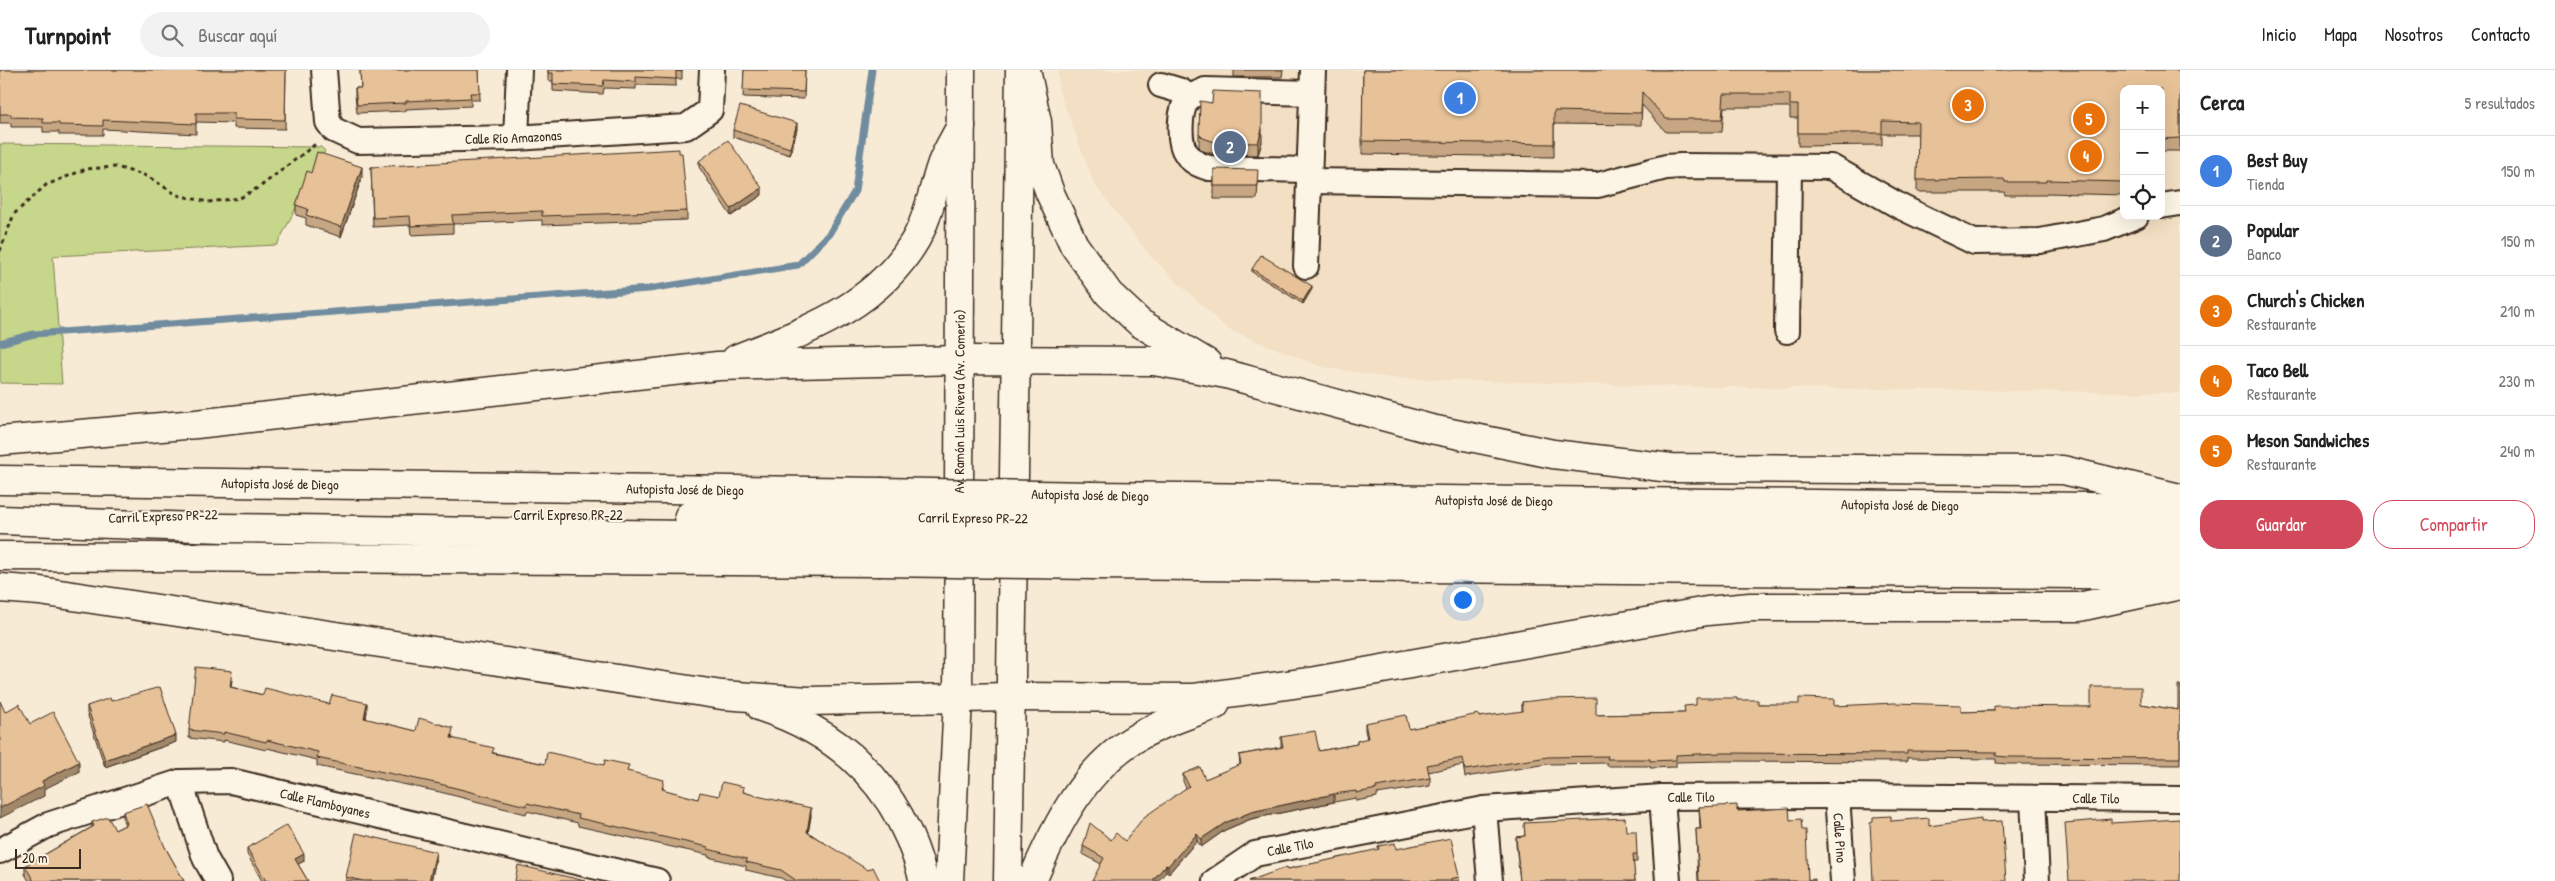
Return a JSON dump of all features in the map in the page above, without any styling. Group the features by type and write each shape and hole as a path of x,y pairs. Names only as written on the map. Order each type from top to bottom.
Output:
{"main road":[{"name":"Av. Ramón Luis Rivera (Av. Comerío)","path":"949,881 958,699 961,70"},
{"path":"1008,881 1020,70"},
{"path":"1026,70 1037,122 1040,165 1074,246 1109,294 1140,323 1226,374"},
{"path":"718,366 817,327 849,308 877,285 902,260 916,238 942,162 961,126"},
{"path":"0,441 196,424 718,366 960,360 1154,361 1226,374 1431,429 1552,454 1616,463 1671,468 2063,470 2180,498"},
{"name":"Autopista José de Diego","path":"0,480 879,527 1091,530 2180,575"},
{"name":"Autopista José de Diego","path":"0,556 879,527 1091,530 2180,508"},
{"name":"Carril Expreso PR-22","path":"0,520 228,513 879,527"},
{"path":"1091,530 2180,531"},
{"path":"1091,530 1716,550 2180,553"},
{"path":"0,588 40,591 722,694 808,701 1011,697 1193,698 1325,679 1708,611 1750,607 2080,608 2180,586"},
{"path":"1032,881 1069,805 1108,759 1140,736 1175,720 1257,689"},
{"path":"722,694 789,716 820,732 852,757 876,782 898,816 918,856 924,881"}],"street":[{"path":"324,70 328,122 334,130"},
{"path":"516,138 519,70"},
{"name":"Calle Río Amazonas","path":"334,130 358,141 516,138 686,127 710,110 712,70"},
{"path":"1306,266 1309,175 1312,81 1205,90 1189,97 1183,106 1182,140 1184,152 1195,163 1209,168 1309,175 1598,185 1666,167 1831,167 1901,207 1974,242 2040,241 2104,229 2126,220"},
{"path":"1161,85 1181,90 1189,97"},
{"path":"1787,331 1789,167"},
{"path":"2165,205 2180,203"},
{"name":"Calle Flamboyanes","path":"0,851 48,825 180,782 231,781 657,881"},
{"path":"180,782 205,858 218,881"},
{"name":"Calle Tilo","path":"1215,881 1255,854 1484,809 1662,797 1837,796 2180,800"},
{"name":"Calle Pino","path":"1837,796 1843,881"},
{"path":"1662,797 1668,881"},
{"path":"2033,798 2037,881"},
{"path":"1484,809 1490,881"}],"path":[{"path":"0,251 14,214 46,185 86,170 116,167 147,176 177,195 208,202 240,198 261,186 334,130"}],"shaded area":[{"path":"1058,70 2180,70 2180,393 1648,386 1390,378 1322,367 1227,329 1151,257 1094,184 1058,88"}],"green space":[{"path":"0,144 321,147 325,151 277,245 53,256 62,384 0,383"}],"building":[{"path":"0,70 286,70 285,120 234,119 234,113 196,113 196,124 103,120 103,126 43,123 43,118 11,117 11,114 0,114"},
{"path":"360,70 479,70 480,93 470,93 471,98 357,105 355,88 361,88"},
{"path":"548,70 682,70 682,72 676,71 676,79 636,77 636,82 604,80 603,86 553,84 553,73 548,73"},
{"path":"744,70 805,70 804,92 743,90"},
{"path":"1363,70 2180,70 2180,138 2165,139 2165,85 2120,85 2120,182 2046,180 2046,182 2005,182 2004,179 1917,180 1918,122 1882,121 1882,133 1798,133 1798,105 1790,105 1790,94 1724,94 1722,119 1666,119 1642,92 1641,113 1554,111 1554,144 1362,141"},
{"path":"1213,91 1262,93 1262,129 1258,143 1215,142 1203,138 1199,134 1200,101 1212,103"},
{"path":"740,106 797,123 790,148 733,130"},
{"path":"728,140 762,188 731,209 699,161"},
{"path":"679,149 679,153 682,153 687,211 542,216 542,211 452,215 453,224 411,226 410,216 373,218 371,167"},
{"path":"317,152 362,167 341,227 306,215 308,209 296,205 307,171 311,173"},
{"path":"1214,169 1258,170 1257,186 1214,186"},
{"path":"1261,255 1312,286 1303,301 1252,269"},
{"path":"196,667 232,671 230,687 263,695 265,688 329,704 332,695 367,703 364,718 416,731 419,718 453,728 451,738 494,748 492,753 545,764 547,752 604,765 605,760 629,765 627,771 664,780 662,789 698,799 700,792 719,796 722,782 744,787 743,792 811,808 807,832 868,870 873,867 880,881 797,881 781,870 746,862 747,859 708,849 708,847 578,818 579,815 527,803 526,806 440,784 317,758 318,752 267,740 266,742 224,732 224,734 189,730"},
{"path":"2178,685 2180,685 2180,758 2007,757 1996,756 1996,752 1907,751 1907,754 1721,753 1676,755 1676,760 1650,761 1650,759 1607,759 1608,756 1548,757 1465,770 1463,758 1427,765 1430,778 1376,787 1377,789 1356,793 1356,791 1334,794 1251,812 1225,823 1201,839 1197,834 1152,881 1092,881 1104,858 1083,846 1090,823 1111,840 1116,833 1125,841 1144,817 1189,786 1183,774 1200,767 1205,779 1241,764 1239,755 1283,747 1281,737 1315,731 1319,751 1357,744 1357,741 1368,738 1365,723 1406,715 1409,729 1478,714 1479,717 1523,711 1522,702 1548,699 1596,698 1596,715 1685,713 1684,706 1696,705 1696,698 1758,700 1758,704 1799,704 1799,698 1834,699 1834,706 1894,703 1961,705 1961,712 1994,711 1994,706 2091,707 2091,687 2141,687 2141,704 2178,710"},
{"path":"160,687 176,735 105,760 87,706 110,698 111,701"},
{"path":"0,701 5,712 19,704 30,724 53,712 79,762 42,781 44,786 0,808"},
{"path":"147,804 165,847 184,881 34,881 25,866 94,826 92,822 108,817 115,830 127,824 123,812"},
{"path":"1737,805 1737,811 1789,808 1790,820 1801,819 1802,830 1806,830 1808,880 1815,879 1815,881 1699,881 1696,829 1701,829 1699,807"},
{"path":"1891,816 1891,821 1929,818 1929,826 1981,819 1981,822 2002,821 2006,881 1873,881 1870,823 1873,822 1873,817"},
{"path":"1625,818 1626,831 1636,831 1637,854 1633,854 1635,881 1520,881 1516,837 1525,836 1524,823"},
{"path":"2111,819 2111,823 2180,819 2180,881 2069,881 2065,823"},
{"path":"287,825 304,854 295,859 308,881 266,881 247,848"},
{"path":"356,833 436,852 429,881 363,881 346,877"},
{"path":"1451,838 1459,877 1450,879 1451,881 1249,881 1287,867 1288,869 1379,849 1378,846 1395,843 1396,849"},
{"path":"518,865 585,881 515,881"}],"waterway":[{"path":"0,343 34,334 649,289 798,265 829,234 855,191 872,70"}],"place":[{"name":"Best Buy","path":"1460,98"},
{"name":"Church's Chicken","path":"1968,105"},
{"name":"Meson Sandwiches","path":"2089,119"},
{"name":"Popular","path":"1230,147"},
{"name":"Taco Bell","path":"2086,156"}]}
